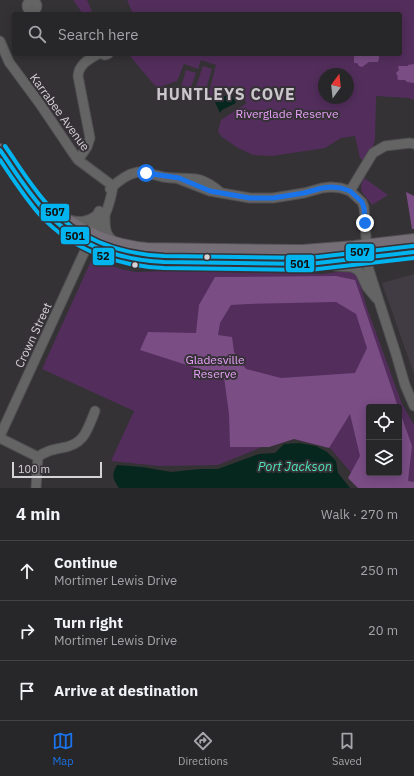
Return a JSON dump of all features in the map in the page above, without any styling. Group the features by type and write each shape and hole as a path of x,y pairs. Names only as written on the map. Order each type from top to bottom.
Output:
{"highway":[{"path":"0,141 42,198 61,216 113,254 141,260 188,263 310,264 414,240"},
{"path":"0,150 48,215 63,228 91,238 128,246 170,250 414,252"}],"street":[{"name":"Karrabee Avenue","path":"0,41 9,62 78,160 113,186"},
{"path":"78,160 87,147 90,138 78,72 84,62 94,56"},
{"path":"350,191 373,153 385,146 410,143 414,144"},
{"path":"113,186 123,178 138,172 179,178 210,191 233,196 254,198 273,198 331,187 350,191 362,202 364,208 368,267 380,302 404,385 414,406"},
{"name":"Crown Street","path":"0,437 91,238 101,213 106,193 113,186"},
{"path":"61,216 83,222 101,213 108,236 117,243 128,246"},
{"path":"310,264 348,266 356,269 361,274 367,287 380,302"},
{"path":"38,457 49,450 77,444 83,438 95,412"},
{"path":"0,437 38,457"},
{"path":"36,488 38,457"}],"shaded area":[{"path":"414,274 414,374 382,283"}],"green space":[{"path":"73,0 87,0 92,12 82,12"},
{"name":"Riverglade Reserve","path":"127,0 414,0 414,100 408,98 376,96 375,139 372,151 365,162 360,158 355,136 341,138 325,148 272,156 253,155 238,148 222,137 218,132 221,120 247,103 234,86 212,98 209,93 216,65 201,60 198,69 184,64 177,81 157,88 130,56 402,56 402,12 132,12"},
{"path":"354,56 379,56 378,62 369,62 362,67 357,63 354,63"},
{"path":"414,64 414,83 397,79 398,77 396,73 399,70 398,66 408,66"},
{"path":"203,66 212,69 206,89 196,86"},
{"path":"186,70 196,73 189,93 180,90"},
{"path":"364,178 388,195 372,205 361,190"},
{"path":"406,192 414,196 414,229 412,229"},
{"name":"Gladesville Reserve","path":"94,260 121,269 136,272 169,271 321,274 347,271 352,272 358,278 367,308 402,404 414,425 414,488 364,488 320,436 291,435 218,465 160,466 111,461 134,411 42,369 91,261"},
{"path":"336,276 355,280 397,404 366,404 366,476 402,476 402,418 412,446 408,481 414,482 414,488 358,488 348,478 360,456 350,414 329,448 294,439 269,447 230,447 229,414 224,377 140,350 148,332 196,333 199,305 215,277","holes":["336,302 356,314 367,348 355,373 281,378 246,369 234,352 232,337 218,335 220,323 231,305"]}],"water":[{"path":"231,93 236,103 222,110 220,113 214,100"},
{"name":"Port Jackson","path":"299,443 316,446 327,452 336,461 338,473 350,488 119,488 114,477 114,472 117,465 142,467 171,472 218,469 259,454 275,453 284,444"}],"transit line":[{"name":"507","path":"5,146 37,192 61,218 73,228 101,243 132,252 164,256 309,258 413,246"},
{"name":"501","path":"0,150 33,197 58,224 85,242 100,249 131,258 164,262 309,264 414,252"},
{"name":"52","path":"0,160 29,202 40,215 66,238 96,254 129,264 164,268 309,270 414,258"}],"district":[{"name":"HUNTLEYS COVE","path":"226,94"}],"route":[{"path":"146,173 179,178 210,191 250,198 273,198 304,193 322,188 341,188 350,191 362,202 365,213 365,223"}]}
